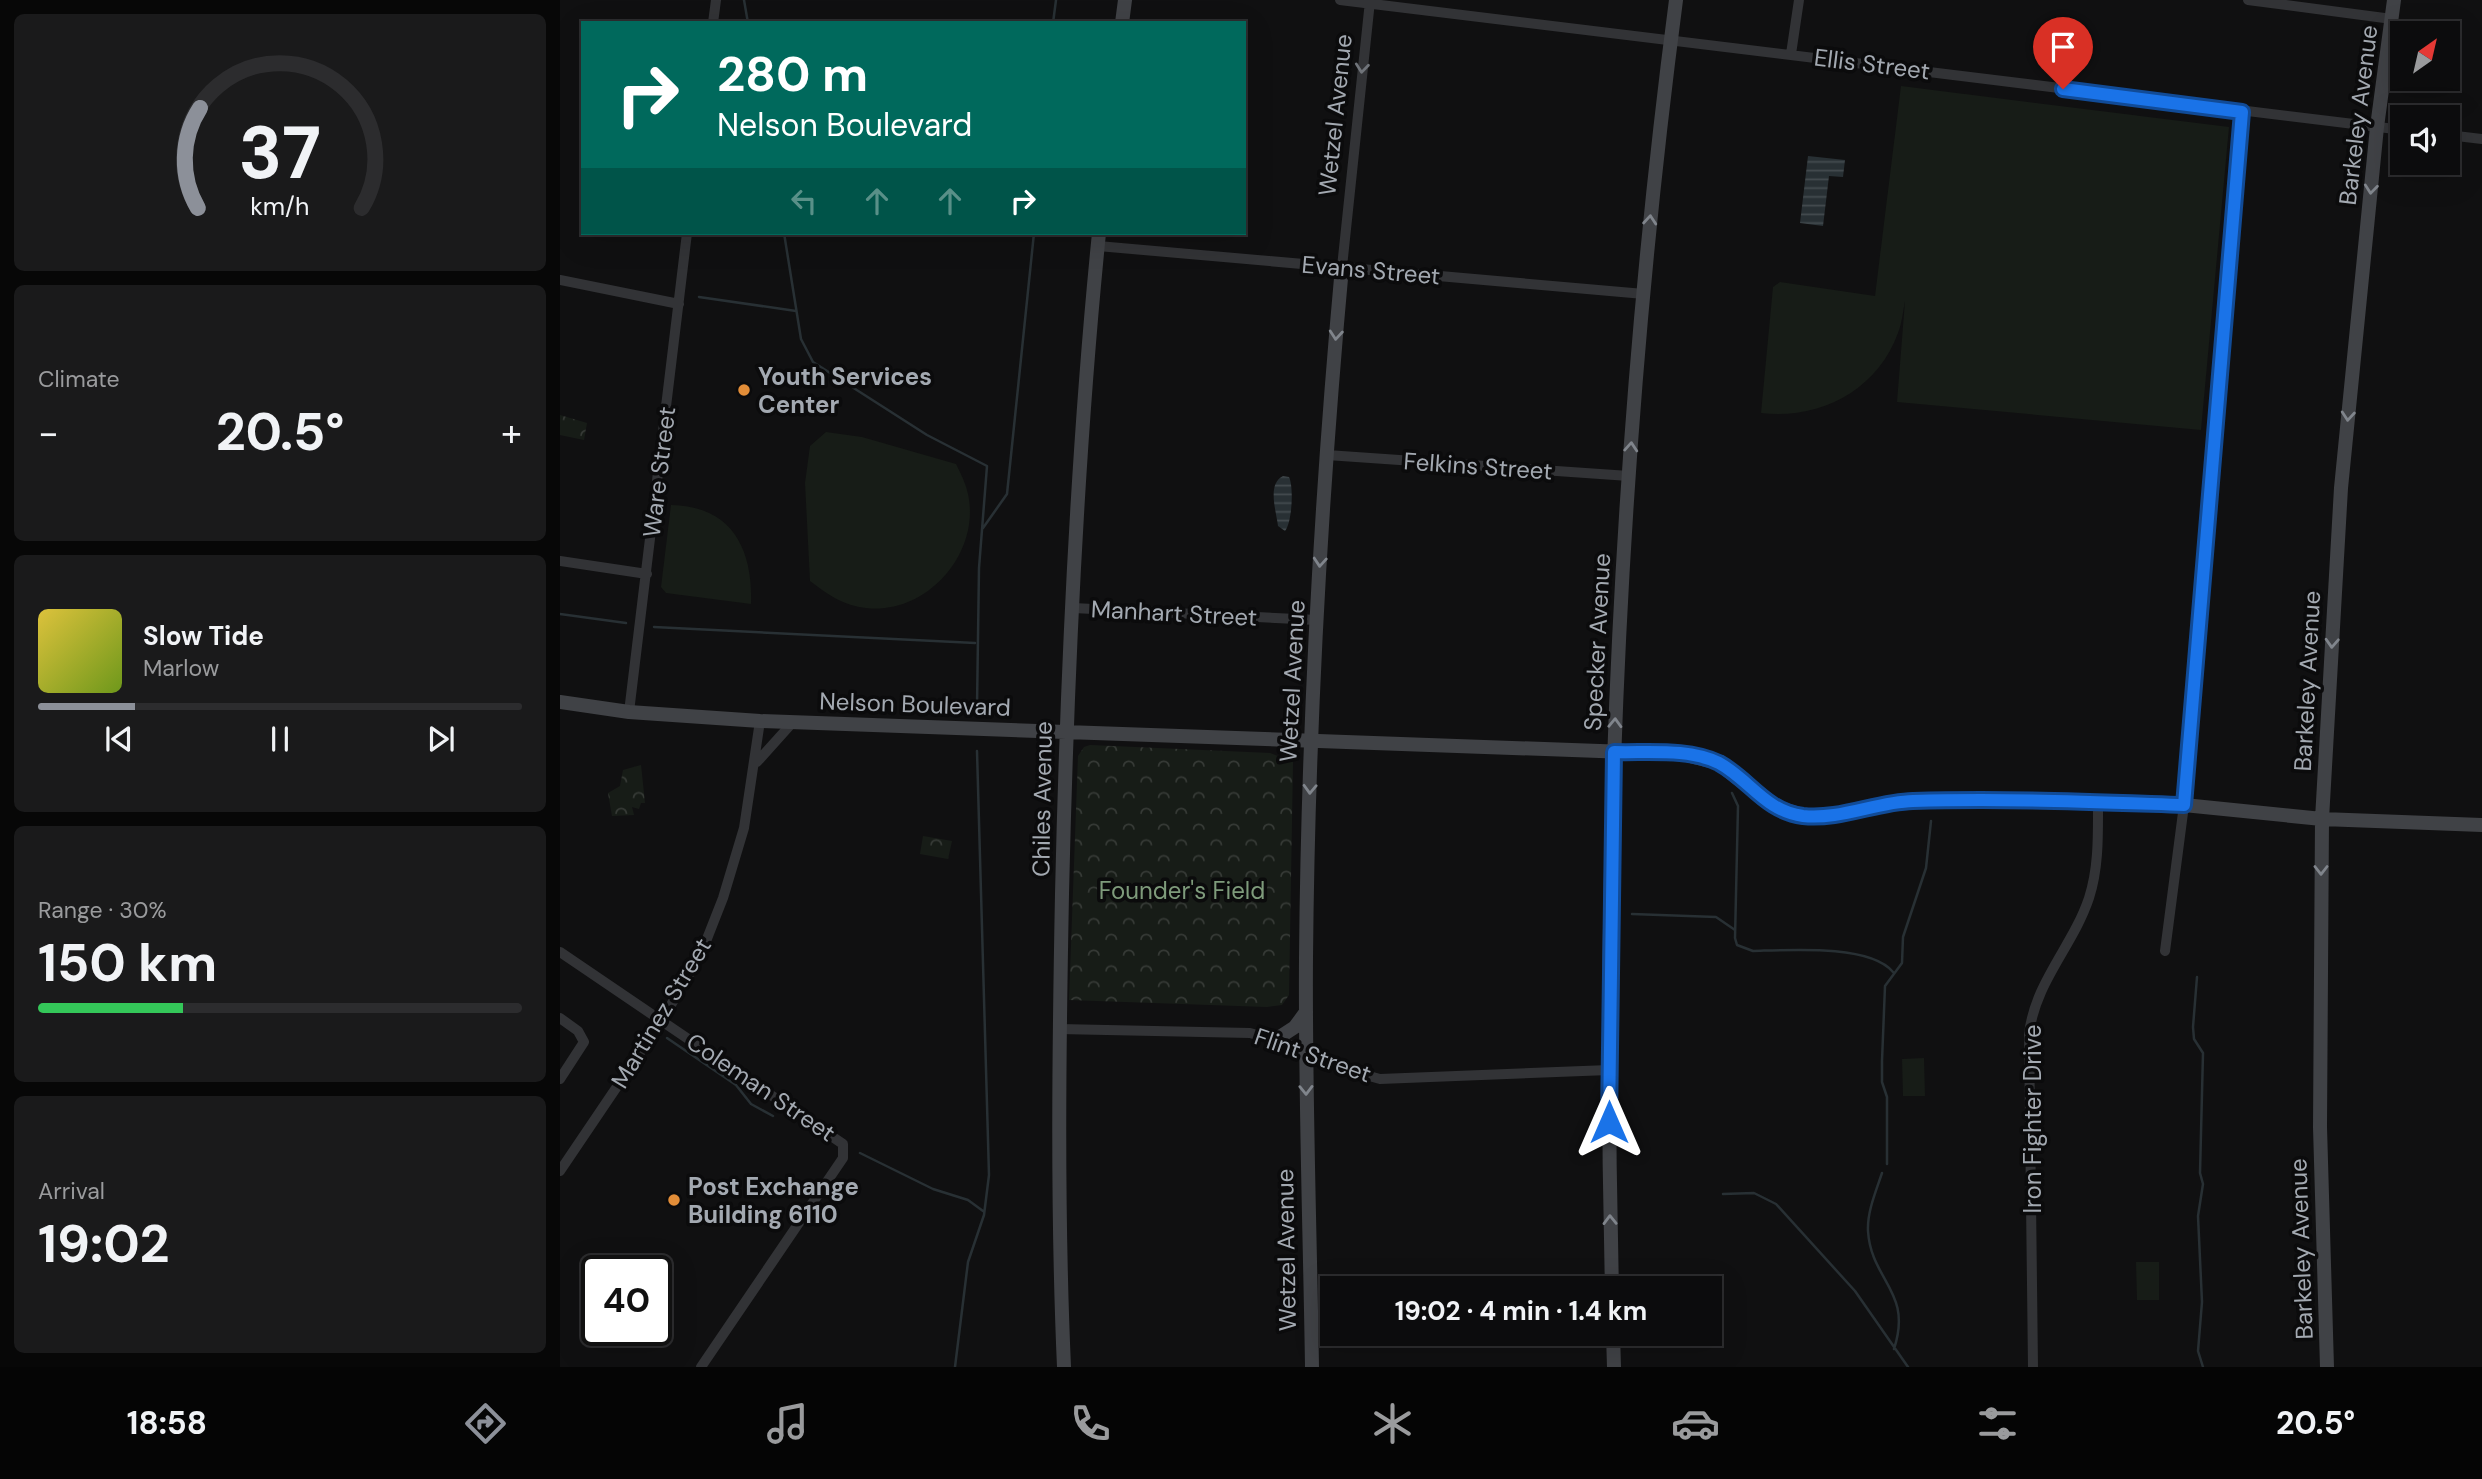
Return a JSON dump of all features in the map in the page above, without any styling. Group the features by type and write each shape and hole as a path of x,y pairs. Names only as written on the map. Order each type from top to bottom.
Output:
{"street":[{"path":"713,21 716,0"},
{"path":"1122,21 1125,0"},
{"name":"Ellis Street","path":"1340,0 2390,128"},
{"name":"Specker Avenue","path":"1612,1276 1609,1070 1614,752 1629,476 1644,294 1676,0"},
{"path":"1791,54 1799,0"},
{"path":"2248,0 2392,19"},
{"name":"Barkeley Avenue","path":"2327,1367 2320,1127 2322,819 2342,488 2377,127 2395,0"},
{"name":"Wetzel Avenue","path":"1312,1367 1306,1052 1311,742 1327,455 1342,267 1369,2"},
{"path":"2165,950 2184,805 2242,112"},
{"path":"2460,136 2482,139"},
{"name":"Ware Street","path":"629,712 687,235"},
{"name":"Evans Street","path":"1098,239 1342,267 1644,294"},
{"name":"Chiles Avenue","path":"1064,1367 1060,1273 1059,1029 1066,733 1098,239"},
{"path":"560,281 679,304"},
{"name":"Felkins Street","path":"1327,455 1629,476"},
{"path":"560,561 647,574"},
{"name":"Manhart Street","path":"1073,608 1317,620"},
{"name":"Nelson Boulevard","path":"560,702 629,712 760,721 1614,752"},
{"name":"Martinez Street","path":"560,1171 662,1020 701,954 723,898 744,828 756,763 760,721"},
{"path":"756,763 793,722"},
{"path":"1614,752 1682,754 1708,759 1734,773 1773,806 1806,816 1825,817 1909,801 2098,802 2184,805 2322,819 2482,825"},
{"name":"Iron Fighter Drive","path":"2033,1367 2030,1020 2039,993 2089,897 2096,862 2098,802"},
{"name":"Coleman Street","path":"560,952 839,1139 845,1149 843,1158 701,1367"},
{"path":"1275,1040 1296,1027 1306,1012"},
{"path":"560,1018 581,1034 584,1042 560,1079"},
{"name":"Flint Street","path":"1059,1029 1229,1031 1275,1040 1351,1071 1380,1079 1609,1070"},
{"path":"1613,1346 1614,1367"}],"green space":[{"path":"1901,86 2229,127 2201,430 1897,402 1905,301 1899,329 1888,353 1876,371 1861,386 1824,406 1804,412 1761,413 1773,287 1780,282 1875,296"},
{"path":"560,415 587,423 584,440 560,435"},
{"path":"826,432 862,437 956,464 968,494 970,516 966,538 958,558 945,576 929,591 888,608 866,608 836,599 810,581 805,483 810,446"},
{"path":"671,505 692,507 710,513 724,522 735,534 748,565 751,604 666,593 661,587"},
{"name":"Founder's Field","path":"1090,745 1270,753 1293,762 1289,995 1282,1005 1267,1007 1069,1000 1078,756 1084,747"},
{"path":"641,765 645,803 641,803 639,809 632,807 634,815 612,816 608,793 620,786 623,770"},
{"path":"923,836 952,841 948,859 920,854"},
{"path":"1924,1058 1925,1096 1903,1096 1902,1059"},
{"path":"2136,1262 2159,1262 2159,1300 2137,1300"}],"shaded area":[{"path":"1808,156 1845,160 1843,177 1829,176 1823,226 1800,223"},
{"path":"1283,476 1289,477 1292,496 1291,513 1285,531 1278,526 1274,498 1275,485"}],"waterway":[{"path":"744,0 748,21"},
{"path":"1053,21 1056,0"},
{"path":"784,235 801,339 813,362 927,435 987,466 979,568 977,706"},
{"path":"983,528 1007,494 1034,235"},
{"path":"699,297 796,311"},
{"path":"560,614 626,623"},
{"path":"654,627 975,643"},
{"path":"955,1367 968,1262 984,1215 989,1175 977,751"},
{"path":"1732,793 1738,806 1737,945 1753,951 1807,950 1848,953 1882,963 1893,972"},
{"path":"1887,1164 1887,1097 1882,1082 1885,986 1902,963 1903,937 1926,868 1931,821"},
{"path":"1632,914 1716,917 1735,930"},
{"path":"2197,977 2193,1027 2194,1039 2203,1053 2200,1173 2203,1184 2198,1216 2202,1302 2198,1351 2203,1367"},
{"path":"667,1038 736,1085 751,1104 773,1116"},
{"path":"860,1153 933,1189 968,1200 983,1211"},
{"path":"1882,1173 1870,1209 1868,1231 1876,1262 1895,1299 1898,1329 1894,1349"},
{"path":"1723,1194 1754,1193 1776,1204 1855,1291 1908,1367"}],"place":[{"name":"Youth Services Center","path":"744,390"},
{"name":"Post Exchange Building 6110","path":"674,1200"}],"route":[{"path":"1609,1122 1614,752 1682,754 1708,759 1734,773 1781,811 1806,816 1825,817 1909,801 2184,805 2242,112 2063,89"}]}
